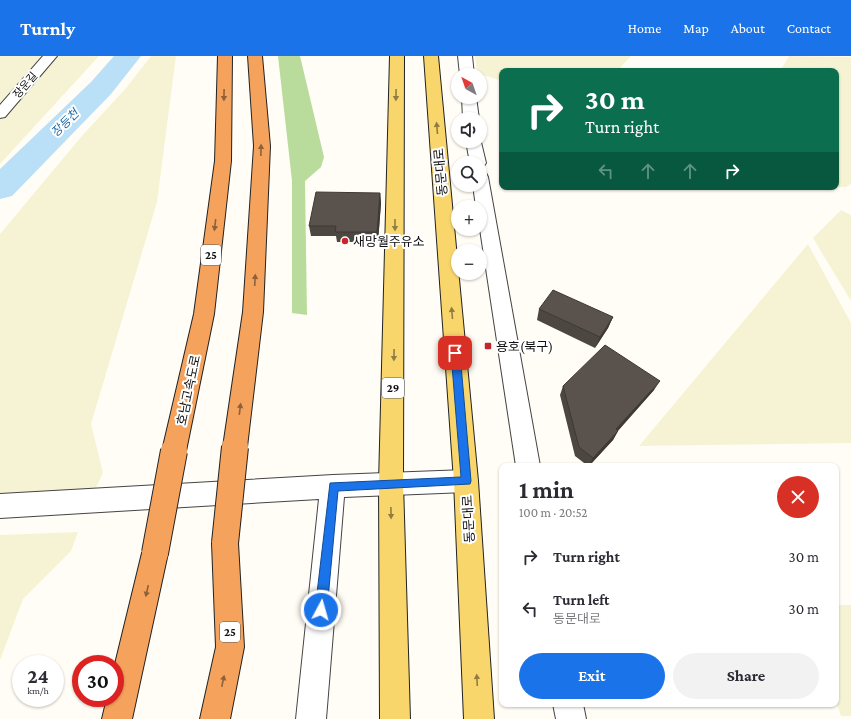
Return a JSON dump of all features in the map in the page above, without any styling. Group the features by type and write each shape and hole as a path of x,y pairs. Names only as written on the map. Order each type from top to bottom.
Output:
{"highway":[{"name":"호남고속도로","path":"117,719 155,553 174,451 204,314 223,161 225,56"},
{"name":"25","path":"215,719 230,647 225,543 235,447 253,312 262,146 255,56"}],"main road":[{"name":"29","path":"395,719 391,483 397,56"},
{"name":"동문대로","path":"431,56 466,481 479,719"}],"street":[{"name":"장운길","path":"0,114 50,56"},
{"path":"465,56 466,68"},
{"path":"482,192 528,463"},
{"path":"0,506 333,486 466,481"},
{"path":"311,719 333,486"},
{"path":"569,707 571,719"}],"shaded area":[{"path":"0,56 44,56 0,107"},
{"path":"53,56 99,56 0,164 0,119"},
{"path":"151,56 176,56 157,202 91,424 103,473 94,492 0,495 0,234 81,137 126,88"},
{"path":"475,56 631,56 620,68 499,68 499,80 487,76 487,68 476,68"},
{"path":"789,56 851,57 851,184 846,187 839,187 839,68 782,68"},
{"path":"841,210 851,215 851,301 813,238"},
{"path":"808,244 851,323 851,443 639,446"},
{"path":"78,532 71,551 23,599 0,660 0,535"},
{"path":"839,605 851,605 851,716 841,716 838,707"}],"green space":[{"path":"278,56 300,56 324,157 321,167 305,181 307,315 292,313 292,181"}],"building":[{"path":"316,192 380,193 377,232 335,232 336,226 309,226"},
{"path":"553,290 613,317 600,337 539,309"},
{"path":"605,345 660,381 616,429 618,431 593,458 579,447 563,386"}],"waterway":[{"name":"장등천","path":"0,188 101,88 128,56"}],"place":[{"name":"새망월주유소","path":"345,241"},
{"name":"용호(북구)","path":"488,346"}],"route":[{"path":"321,610 333,486 466,481 455,353"}]}
